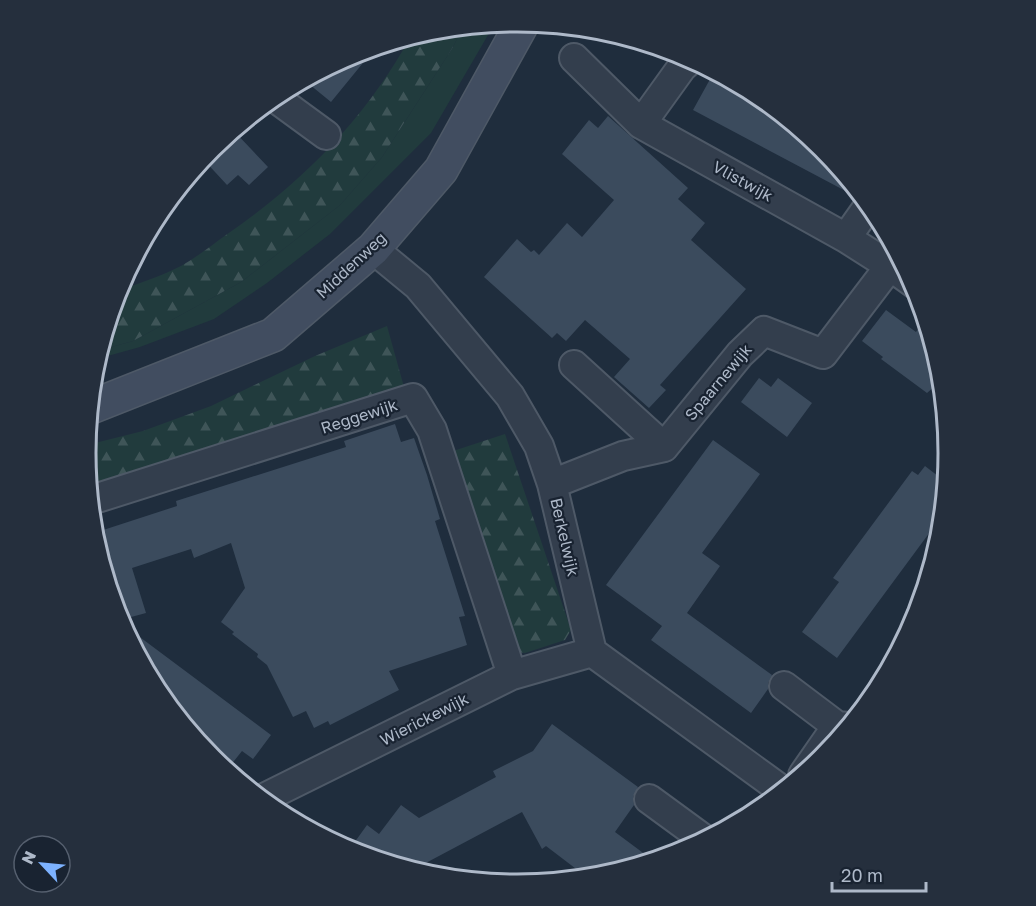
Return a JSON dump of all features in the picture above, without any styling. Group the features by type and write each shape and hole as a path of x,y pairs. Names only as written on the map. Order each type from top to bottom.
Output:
{"street":[{"name":"Middenweg","path":"99,404 273,335 373,249 441,170 517,32"},
{"name":"Vlistwijk","path":"574,58 641,124 846,238"},
{"path":"641,124 683,66"},
{"path":"283,104 326,135"},
{"path":"864,213 846,238 898,272"},
{"name":"Berkelwijk","path":"373,249 418,286 510,396 539,446 552,484 592,652"},
{"name":"Spaarnewijk","path":"664,447 740,354 764,331 823,354 890,266"},
{"path":"574,365 664,447"},
{"name":"Reggewijk","path":"99,498 413,398 432,430 512,675"},
{"path":"552,484 623,456 664,447"},
{"path":"592,652 776,786"},
{"name":"Wierickewijk","path":"271,794 512,675 592,652"},
{"path":"784,686 840,725"},
{"path":"649,799 697,834"}],"green space":[{"path":"490,32 431,133 330,234 267,283 214,319 140,347 108,356 110,347 133,341 241,282 340,205 382,157 458,36"},
{"path":"458,36 382,157 340,205 241,282 133,341 110,347 132,286 181,266 254,215 281,193 307,170 353,121 404,48"},
{"path":"387,326 404,387 98,487 96,443 143,431 211,406 315,356"},
{"path":"505,434 571,630 565,640 525,653 510,651 444,454"}],"building":[{"path":"364,61 331,102 311,86"},
{"path":"710,78 729,88 796,136 850,193 693,110"},
{"path":"608,116 688,188 678,199 705,223 691,240 746,289 660,385 666,390 649,408 614,377 630,359 585,320 566,341 557,333 552,338 484,277 517,239 531,252 534,250 539,255 567,223 582,237 614,200 562,154 589,120 598,128"},
{"path":"239,137 268,167 249,185 238,175 227,185 210,166"},
{"path":"886,310 916,332 920,327 934,387 927,393 881,359 883,357 862,341"},
{"path":"759,378 771,387 778,378 812,403 787,437 741,402"},
{"path":"395,424 401,442 414,438 440,519 435,521 465,616 459,617 467,645 389,671 399,690 330,725 328,721 314,728 306,711 293,717 267,665 257,657 258,654 232,634 234,632 221,622 245,588 231,543 194,558 191,549 132,568 146,613 130,617 111,562 104,530 177,506 176,501 346,447 344,441"},
{"path":"713,440 760,474 702,553 720,566 687,613 772,675 768,689 751,713 651,640 662,626 606,585"},
{"path":"925,466 939,477 932,529 837,658 802,632 839,582 833,578 912,471 918,475"},
{"path":"139,636 271,735 253,759 242,751 232,763 201,731 168,687"},
{"path":"552,724 638,787 633,797 634,805 615,832 645,854 578,870 546,846 542,849 522,812 425,864 355,841 367,825 379,834 401,805 419,818 496,777 493,771 533,751"}]}
